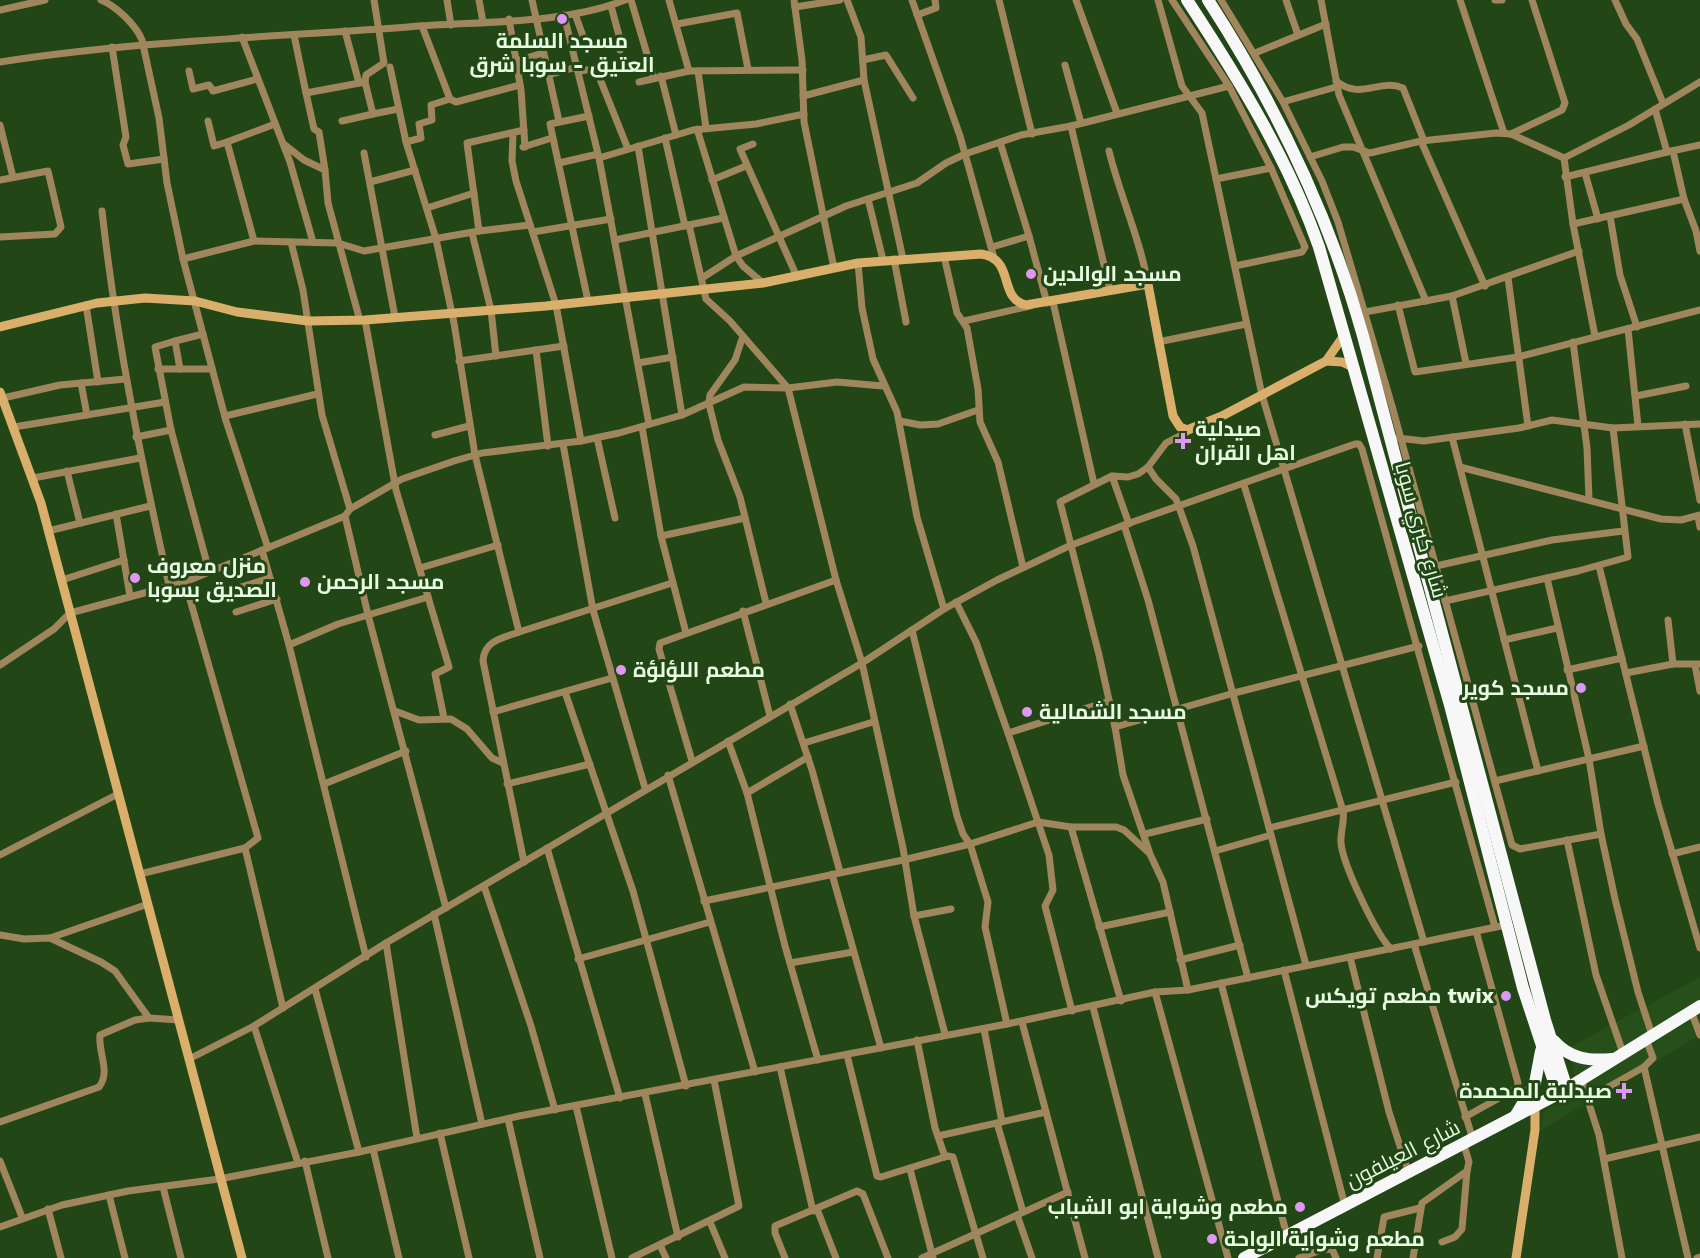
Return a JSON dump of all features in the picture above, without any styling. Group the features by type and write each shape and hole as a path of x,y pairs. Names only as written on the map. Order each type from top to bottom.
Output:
{"highway":[{"name":"شارع كبري سوبا","path":"1187,0 1242,88 1281,159 1314,233 1355,368 1493,866 1501,926 1541,1047 1562,1091"},
{"name":"شارع كبري سوبا","path":"1208,0 1260,83 1295,153 1336,249 1395,438 1551,1037 1562,1091"},
{"path":"1281,159 1295,153"},
{"path":"1493,866 1505,862"},
{"name":"شارع العيلفون","path":"1248,1257 1535,1106 1695,1009"},
{"path":"1551,1037 1571,1055 1589,1059 1618,1056"},
{"path":"1515,1115 1535,1083 1541,1047"}],"street":[{"path":"0,10 45,0"},
{"path":"101,0 113,6 135,28 143,44 159,118 164,159 183,259 225,416 265,549 270,578 290,645 366,957"},
{"path":"362,83 366,75 383,65 374,0"},
{"path":"447,0 451,25"},
{"path":"479,0 483,22"},
{"path":"532,0 559,121"},
{"path":"0,62 143,44 535,18 575,14 611,6 624,0"},
{"path":"631,0 676,135"},
{"path":"669,0 688,71"},
{"path":"834,268 804,114 803,70 795,3 840,0"},
{"path":"847,0 861,37 864,80 888,194 906,322"},
{"path":"912,0 965,154 994,258 1002,267 1012,297 1019,303 1030,306"},
{"path":"917,15 935,9 935,0"},
{"path":"999,0 1032,134"},
{"path":"1076,0 1117,114"},
{"path":"1158,0 1182,86 1202,113 1262,395 1424,942"},
{"path":"1172,0 1229,86 1271,168 1305,249 1235,266"},
{"path":"1221,0 1287,101 1338,222 1365,312 1395,438 1436,566 1515,849 1601,834"},
{"path":"1286,0 1298,35"},
{"path":"1321,0 1336,84 1362,152 1426,302"},
{"path":"1460,0 1507,133 1564,158"},
{"path":"1495,0 1502,0"},
{"path":"1311,155 1348,146 1370,153 1422,141 1507,133 1562,110 1566,103 1532,0"},
{"path":"1616,0 1626,24 1637,39 1663,103"},
{"path":"611,6 620,39 620,50"},
{"path":"677,24 737,13 748,69"},
{"path":"571,44 584,39 575,14"},
{"path":"564,15 611,219 638,363 661,536 686,633"},
{"path":"509,19 520,85 525,147"},
{"path":"1256,52 1326,24"},
{"path":"422,26 450,99 456,102 520,85"},
{"path":"345,31 373,114"},
{"path":"294,35 314,129 319,132 327,196 338,243 363,321 394,483 449,667 435,674 444,718"},
{"path":"242,37 283,143 313,242"},
{"path":"112,47 126,138 123,145 128,164 164,159"},
{"path":"1256,52 1311,155"},
{"path":"516,61 543,53"},
{"path":"863,60 886,55 913,98"},
{"path":"1065,65 1081,123"},
{"path":"390,67 406,142 436,239 452,312 475,455 519,632"},
{"path":"548,75 577,69 596,69 628,149"},
{"path":"639,82 688,71 803,70"},
{"path":"189,71 193,89 209,86 213,91 257,80"},
{"path":"698,71 706,128"},
{"path":"803,96 864,80"},
{"path":"1564,158 1610,135 1700,82"},
{"path":"306,93 362,83"},
{"path":"1287,101 1336,84 1351,91 1396,86 1403,88 1422,141 1485,286"},
{"path":"702,283 736,256 868,199 888,194 925,179 946,163 965,154 1000,142 1229,86"},
{"path":"406,142 421,138 418,124 432,120 431,105 450,99"},
{"path":"342,122 398,109"},
{"path":"1655,109 1684,199 1699,237 1700,251"},
{"path":"559,163 628,149 697,129 756,123 804,114"},
{"path":"588,301 552,138 551,123 589,116"},
{"path":"208,121 213,146 275,124"},
{"path":"0,125 13,177"},
{"path":"1071,126 1110,290"},
{"path":"697,129 736,256 742,266 763,283"},
{"path":"496,356 491,310 476,232 474,193 467,143 524,130"},
{"path":"513,133 512,161 516,182 556,305 581,441"},
{"path":"514,149 552,138"},
{"path":"665,138 708,302 743,336 788,388 836,580 862,663 914,916 945,1034"},
{"path":"227,142 254,241"},
{"path":"1000,142 1050,302 1094,484"},
{"path":"283,143 304,160 325,170"},
{"path":"753,144 740,148 746,166 781,236 797,277"},
{"path":"1565,177 1700,145"},
{"path":"638,146 682,415"},
{"path":"1108,150 1116,180 1140,243 1173,419 1182,429 1191,430"},
{"path":"364,153 395,317"},
{"path":"1564,158 1573,224 1595,336"},
{"path":"712,180 746,166"},
{"path":"1216,179 1271,168"},
{"path":"370,182 414,170"},
{"path":"0,180 48,171 61,230 55,234 0,237"},
{"path":"1585,173 1598,219"},
{"path":"427,208 474,193"},
{"path":"868,199 883,260"},
{"path":"1573,224 1684,199"},
{"path":"102,211 112,300 136,437 169,585"},
{"path":"1610,216 1620,275 1637,327"},
{"path":"615,240 723,218"},
{"path":"183,259 254,241 338,243 364,251 476,232 571,226 611,219"},
{"path":"992,247 1029,236"},
{"path":"291,242 308,321 317,394 350,508"},
{"path":"1365,312 1452,297 1579,251"},
{"path":"0,327 112,300 156,298 195,301 237,312 308,321 363,321 556,305 662,292 702,283 763,283 883,260 981,255 994,258"},
{"path":"944,256 957,313 964,321 975,367 978,410 982,428 998,462 1023,567"},
{"path":"858,263 864,316 873,358 883,386 900,421 917,517 944,609"},
{"path":"1508,278 1528,426"},
{"path":"964,321 1148,284"},
{"path":"1452,297 1466,363"},
{"path":"86,305 98,382"},
{"path":"1398,305 1415,372 1518,357 1700,310"},
{"path":"1158,342 1246,324"},
{"path":"1628,329 1638,426"},
{"path":"1188,990 1163,882 1150,854 1123,775 1109,701 1060,502 1112,476 1132,477 1148,467 1162,446 1326,361 1345,333"},
{"path":"203,334 155,346 171,430 209,571"},
{"path":"743,336 735,360 710,395 709,404 745,518 766,603"},
{"path":"175,341 180,369"},
{"path":"1573,342 1584,425 1590,499"},
{"path":"459,361 564,346"},
{"path":"536,350 548,446"},
{"path":"638,363 673,357"},
{"path":"1326,361 1342,362 1355,368"},
{"path":"158,369 212,369"},
{"path":"126,379 81,382 1,395 33,478 62,580 219,1179 242,1258"},
{"path":"81,382 87,414"},
{"path":"0,665 54,629 70,613 184,582 345,516 350,508 394,483 424,470 475,455 597,438 682,415 709,404 724,394 744,387 788,388 837,382 883,386"},
{"path":"1636,396 1686,386"},
{"path":"225,416 317,394"},
{"path":"14,428 165,402"},
{"path":"900,421 920,425 938,424 978,410"},
{"path":"1395,438 1424,441 1528,426 1555,419 1613,428 1700,424"},
{"path":"1685,424 1700,500"},
{"path":"435,435 469,426"},
{"path":"1445,602 1599,566 1628,557 1623,531 1613,428"},
{"path":"136,437 171,430"},
{"path":"1452,437 1538,771"},
{"path":"597,438 615,518"},
{"path":"563,444 593,610 645,788"},
{"path":"0,1227 48,1209 109,1195 219,1179 359,1152 482,1124 945,1034 1022,1022 1155,992 1188,990 1501,926 1456,782 1419,646 1359,444 1070,546 1023,567 956,602 862,663 645,788 484,886 386,942 366,957 254,1026 189,1059"},
{"path":"33,478 140,458"},
{"path":"1148,467 1179,506 1234,693 1306,965"},
{"path":"1460,467 1676,521 1699,516 1700,527"},
{"path":"67,471 80,523"},
{"path":"1112,476 1146,591 1248,978"},
{"path":"1244,485 1343,811 1340,841 1344,860 1380,936 1391,949"},
{"path":"48,531 150,506"},
{"path":"116,514 130,596"},
{"path":"345,516 368,615 446,908"},
{"path":"661,536 745,518"},
{"path":"1436,566 1552,540 1623,531"},
{"path":"420,568 498,545"},
{"path":"62,580 124,560"},
{"path":"1599,566 1672,854 1700,948"},
{"path":"231,590 270,578"},
{"path":"1547,578 1589,759 1601,834 1653,1058 1644,1067 1589,1098"},
{"path":"692,761 659,647 662,642 743,611 836,580"},
{"path":"140,874 245,848 258,838 184,582"},
{"path":"524,862 483,664 484,653 492,642 519,632 672,584"},
{"path":"290,645 368,615 428,597"},
{"path":"236,612 276,599"},
{"path":"956,602 976,642 1049,855 1053,884 1045,906 1072,1011"},
{"path":"743,611 770,716"},
{"path":"1668,620 1673,664"},
{"path":"1504,640 1557,628"},
{"path":"912,630 957,816 963,834 970,844 988,902 985,927 1007,1024"},
{"path":"1115,727 1234,693 1419,646"},
{"path":"1567,670 1622,657"},
{"path":"1626,672 1673,664 1697,664 1700,691"},
{"path":"493,712 612,678"},
{"path":"565,692 607,812 646,940 686,1086"},
{"path":"1008,733 1109,701"},
{"path":"790,704 808,757 853,952 881,1047"},
{"path":"395,711 419,720 444,718 467,729 492,758 503,763"},
{"path":"804,743 873,722"},
{"path":"728,741 747,793 790,963 819,1060"},
{"path":"1495,781 1644,746"},
{"path":"324,784 406,751"},
{"path":"747,793 808,757"},
{"path":"507,784 590,764"},
{"path":"668,775 755,1072"},
{"path":"1215,850 1343,811 1456,782"},
{"path":"0,855 118,794"},
{"path":"1145,834 1207,819"},
{"path":"704,901 903,860 970,844 1038,822 1071,827 1116,827 1129,834 1150,854"},
{"path":"1071,827 1121,1001"},
{"path":"1567,840 1594,968 1618,1056"},
{"path":"1672,854 1700,847"},
{"path":"245,848 283,1008"},
{"path":"547,848 620,1098"},
{"path":"484,886 531,1026 555,1110"},
{"path":"0,935 24,939 50,938 148,904"},
{"path":"914,916 951,909"},
{"path":"1099,927 1170,912"},
{"path":"434,914 482,1124"},
{"path":"578,959 710,922"},
{"path":"1465,1117 1517,1088 1518,1083 1476,931"},
{"path":"50,938 71,946 115,971 149,1018"},
{"path":"386,942 417,1138"},
{"path":"1414,944 1465,1117 1468,1143 1469,1162 1462,1229 1455,1237 1442,1242"},
{"path":"1180,960 1240,945"},
{"path":"790,963 853,952"},
{"path":"1350,957 1389,1112 1409,1174"},
{"path":"1284,970 1345,1206"},
{"path":"1221,983 1287,1236"},
{"path":"315,989 359,1152"},
{"path":"1155,992 1228,1258"},
{"path":"1093,1007 1158,1258"},
{"path":"1695,1009 1700,1035"},
{"path":"0,1122 99,1087 104,1080 100,1035 135,1020 149,1018 178,1020"},
{"path":"1022,1022 1085,1258"},
{"path":"254,1026 302,1162 328,1258"},
{"path":"984,1029 1000,1123 1032,1258"},
{"path":"917,1040 938,1136 945,1157"},
{"path":"847,1054 877,1176 881,1177 945,1157 953,1157 983,1258"},
{"path":"780,1067 815,1210 836,1258"},
{"path":"1644,1067 1688,1258"},
{"path":"1581,1079 1589,1098 1604,1159 1622,1258"},
{"path":"632,1258 738,1208 714,1080"},
{"path":"645,1094 678,1237"},
{"path":"576,1106 612,1258"},
{"path":"1516,1258 1529,1176 1535,1106"},
{"path":"938,1136 1046,1112"},
{"path":"508,1119 540,1258"},
{"path":"440,1133 469,1258"},
{"path":"1604,1159 1700,1137"},
{"path":"373,1149 399,1258"},
{"path":"0,1161 22,1217"},
{"path":"910,1169 933,1256"},
{"path":"1413,1258 1420,1208 1425,1199 1467,1172"},
{"path":"163,1187 181,1258"},
{"path":"785,1258 775,1233 776,1226 861,1191 888,1258"},
{"path":"922,1258 933,1256 1068,1192"},
{"path":"109,1195 125,1258"},
{"path":"1377,1258 1384,1217 1420,1208"},
{"path":"48,1209 61,1258"},
{"path":"710,1222 725,1258"},
{"path":"660,1245 666,1258"},
{"path":"1299,1258 1327,1248 1332,1249 1336,1258"}],"shaded area":[{"path":"1700,977 1700,1035 1540,1131 1544,1112 1576,1088 1570,1047"}],"place":[{"name":"مسجد السلمة العتيق - سوبا شرق","path":"562,19"},
{"name":"مسجد الوالدين","path":"1031,274"},
{"name":"صيدلية اهل القران","path":"1183,441"},
{"name":"منزل معروف الصديق بسوبا","path":"135,578"},
{"name":"مسجد الرحمن","path":"305,582"},
{"name":"مطعم اللؤلؤة","path":"621,670"},
{"name":"مسجد كوير","path":"1581,688"},
{"name":"مسجد الشمالية","path":"1027,712"},
{"name":"مطعم تويكس twix","path":"1506,996"},
{"name":"صيدلية المحمدة","path":"1624,1091"},
{"name":"مطعم وشواية ابو الشباب","path":"1300,1207"},
{"name":"مطعم وشواية الواحة","path":"1212,1239"}]}
